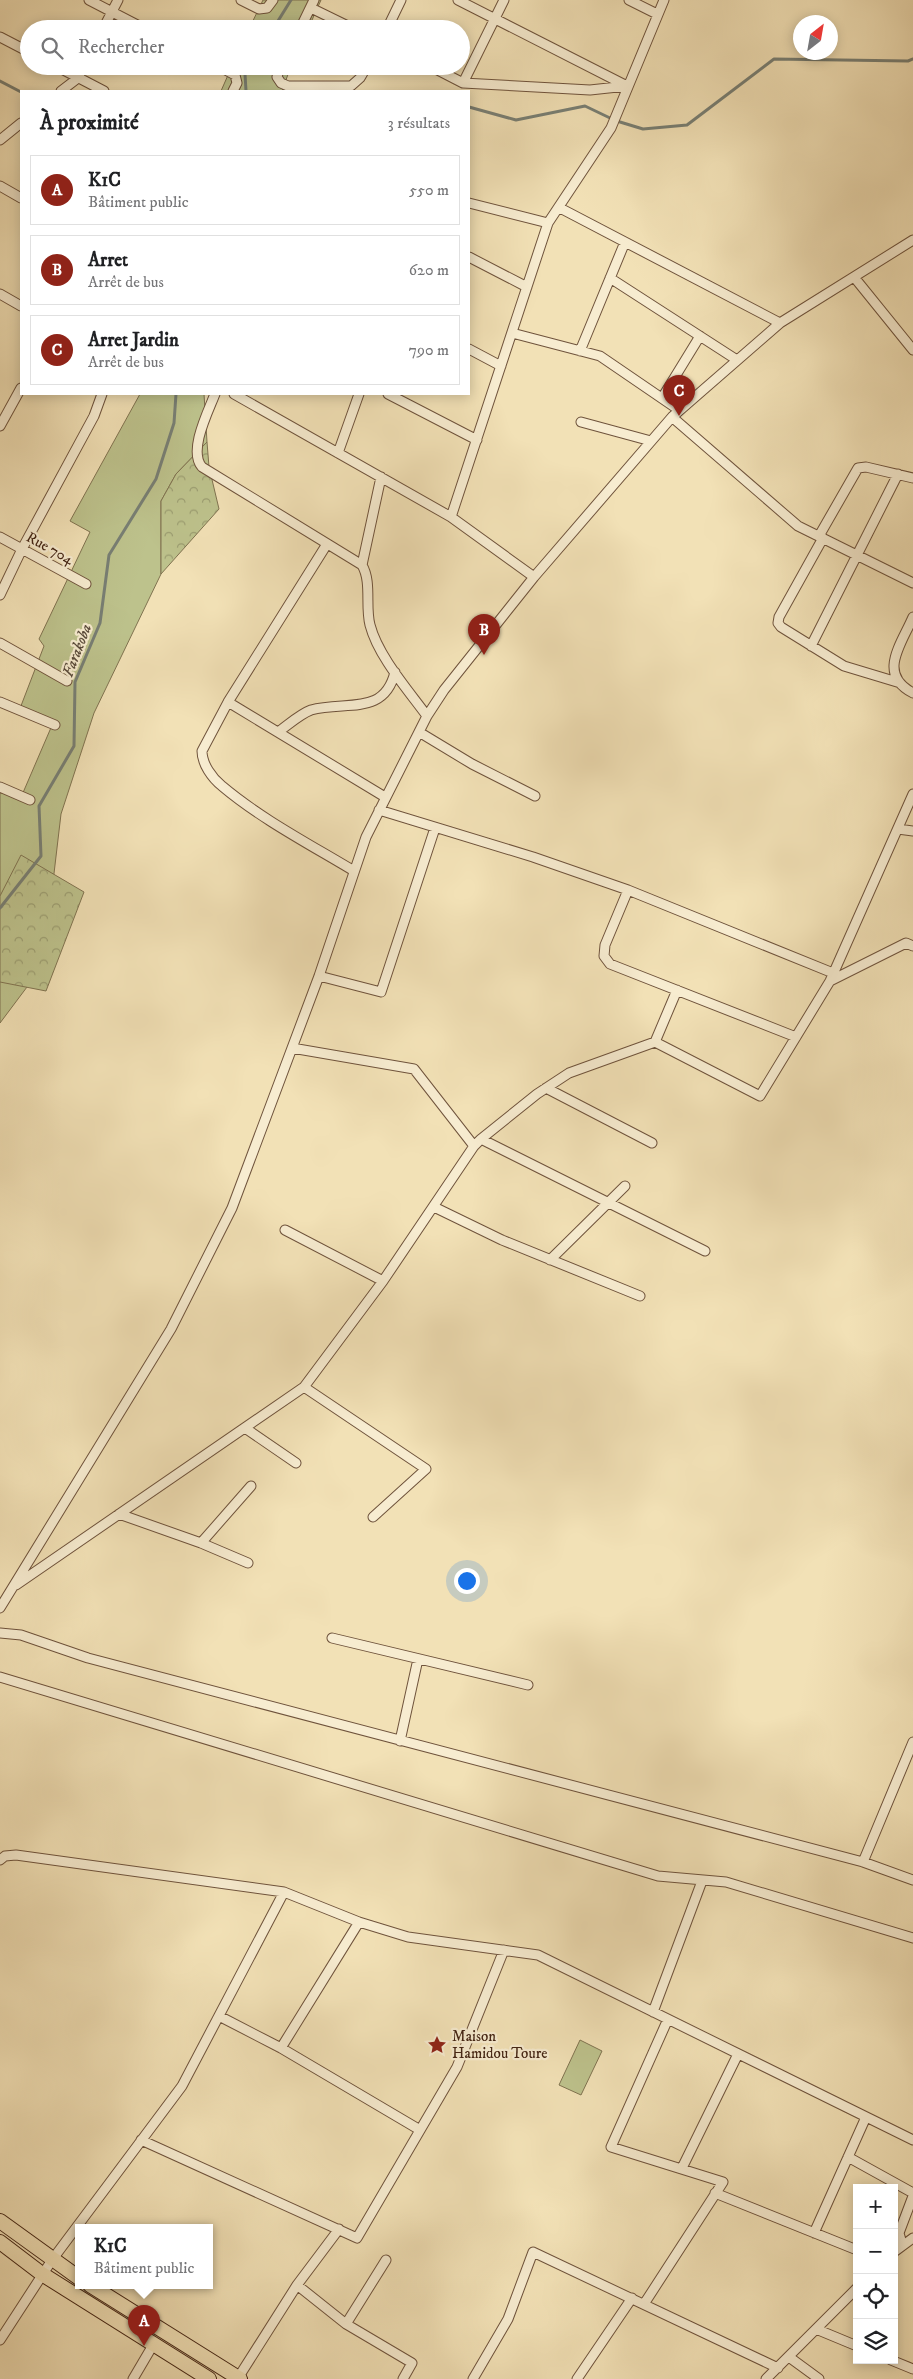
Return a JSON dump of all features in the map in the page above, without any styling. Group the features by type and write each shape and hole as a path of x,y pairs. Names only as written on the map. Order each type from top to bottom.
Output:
{"main road":[{"path":"0,2221 75,2275"},
{"path":"0,2242 42,2274 209,2379"},
{"path":"96,2289 239,2379"}],"street":[{"path":"88,0 128,20"},
{"path":"108,20 118,0"},
{"path":"241,0 259,9 267,8 273,0"},
{"path":"391,20 401,0"},
{"path":"458,0 627,86"},
{"path":"470,68 504,0"},
{"path":"629,0 658,14"},
{"path":"451,517 548,224 611,128 664,0"},
{"path":"305,20 313,4 339,20"},
{"path":"0,37 20,47"},
{"path":"72,75 102,90"},
{"path":"62,90 80,75"},
{"path":"234,90 237,83 235,75"},
{"path":"278,75 281,82 288,86 351,86 362,75"},
{"path":"449,75 463,82 590,90 627,86"},
{"path":"463,82 466,75"},
{"path":"0,140 20,124"},
{"path":"0,186 20,197"},
{"path":"470,203 548,224"},
{"path":"560,208 780,323"},
{"path":"0,1608 171,1329 232,1208 319,976 366,838 427,716 444,690 534,577 676,413 780,323 913,240"},
{"path":"580,350 625,242"},
{"path":"470,258 527,286"},
{"path":"854,277 913,350"},
{"path":"610,278 737,360"},
{"path":"0,294 20,305"},
{"path":"512,333 580,350 600,356 611,362 662,398 798,526 913,583"},
{"path":"662,398 700,336"},
{"path":"470,350 501,366"},
{"path":"0,426 20,390"},
{"path":"0,594 22,548 94,416 102,395"},
{"path":"215,395 197,444 198,462 202,467 362,565 367,573 367,602 370,625 376,641 395,672 427,716"},
{"path":"236,395 451,517 534,577"},
{"path":"338,453 360,395"},
{"path":"390,395 476,440"},
{"path":"581,422 651,441"},
{"path":"912,691 897,682 844,666 780,627 778,623 779,617 858,468 866,467 913,478"},
{"path":"811,646 898,474"},
{"path":"362,565 381,477"},
{"name":"Rue 704","path":"0,536 86,584"},
{"path":"327,544 228,702 202,751 202,759 221,786 354,871"},
{"path":"897,682 893,673 894,661 913,616"},
{"path":"0,643 67,680"},
{"path":"278,732 309,711 372,704 392,686 395,672"},
{"path":"0,702 55,725"},
{"path":"228,702 386,797"},
{"path":"419,732 472,764 536,796"},
{"path":"0,787 30,800"},
{"path":"14,1586 304,1387 383,1281 477,1143 546,1088 568,1073 655,1042 760,1096 832,977 913,794"},
{"path":"379,810 533,857 628,890 832,977 906,943 913,946"},
{"path":"319,976 381,992 435,828"},
{"path":"898,829 913,831"},
{"path":"628,890 605,945 604,956 610,964 796,1037"},
{"path":"655,1042 677,990"},
{"path":"292,1048 414,1069 477,1143 608,1203 704,1251"},
{"path":"546,1088 652,1143"},
{"path":"550,1260 624,1186"},
{"path":"434,1206 502,1240 640,1296"},
{"path":"285,1230 383,1281"},
{"path":"304,1387 426,1469 373,1517"},
{"path":"245,1428 296,1463"},
{"path":"201,1542 251,1486"},
{"path":"119,1514 201,1542 248,1563"},
{"path":"0,1633 21,1635 88,1658 863,1862 913,1880"},
{"path":"332,1638 528,1685"},
{"path":"400,1741 418,1659"},
{"path":"0,1677 658,1876 726,1882 913,1938"},
{"path":"863,1862 913,1742"},
{"path":"0,1860 5,1856 16,1855 284,1892 359,1922 408,1937 538,1955 913,2140"},
{"path":"653,2012 702,1881"},
{"path":"79,2224 182,2086 284,1892"},
{"path":"281,2048 359,1922"},
{"path":"141,2140 357,2238 457,2067 504,1950"},
{"path":"219,2016 281,2048 420,2130"},
{"path":"644,2304 723,2182 611,2147 668,2019"},
{"path":"682,2168 738,2054"},
{"path":"814,2233 866,2117"},
{"path":"848,2157 913,2194 899,2234 902,2244"},
{"path":"715,2193 853,2248"},
{"path":"0,2340 42,2274 75,2229"},
{"path":"239,2379 297,2285 339,2230"},
{"path":"898,2248 913,2238"},
{"path":"473,2379 508,2320 533,2252 778,2368"},
{"path":"346,2324 386,2260"},
{"path":"297,2285 346,2324 412,2363 403,2379"},
{"path":"766,2379 853,2292"},
{"path":"577,2379 632,2298"},
{"path":"816,2329 853,2344"},
{"path":"133,2379 154,2344"},
{"path":"789,2357 819,2379"},
{"path":"898,2363 913,2369"}],"green space":[{"path":"263,0 321,0 312,20 253,20"},
{"path":"228,75 288,75 282,90 221,90"},
{"path":"139,395 204,395 207,442 176,474 161,501 161,574 94,713 61,814 53,882 27,987 0,1023 0,793 22,795 53,723 19,711 44,646 39,639 90,532 70,521"},
{"path":"207,442 209,467 219,509 161,574 161,501 176,474"},
{"path":"21,855 84,892 46,991 0,982 0,896"},
{"path":"580,2040 602,2051 581,2095 559,2085"}],"waterway":[{"name":"Farakoba","path":"279,20 291,0"},
{"path":"620,122 643,129 687,125 774,59 908,61 913,59"},
{"name":"Farakoba","path":"245,75 246,90"},
{"path":"0,81 20,91"},
{"path":"470,107 516,120 585,106 610,118"},
{"name":"Farakoba","path":"0,908 41,856 39,806 74,746 75,682 100,623 109,555 156,479 174,423 176,395"}],"place":[{"name":"Arret Jardin","path":"679,416"},
{"name":"Arret","path":"484,655"},
{"name":"Maison Hamidou Toure","path":"437,2045"},
{"name":"K1C","path":"144,2346"}]}
